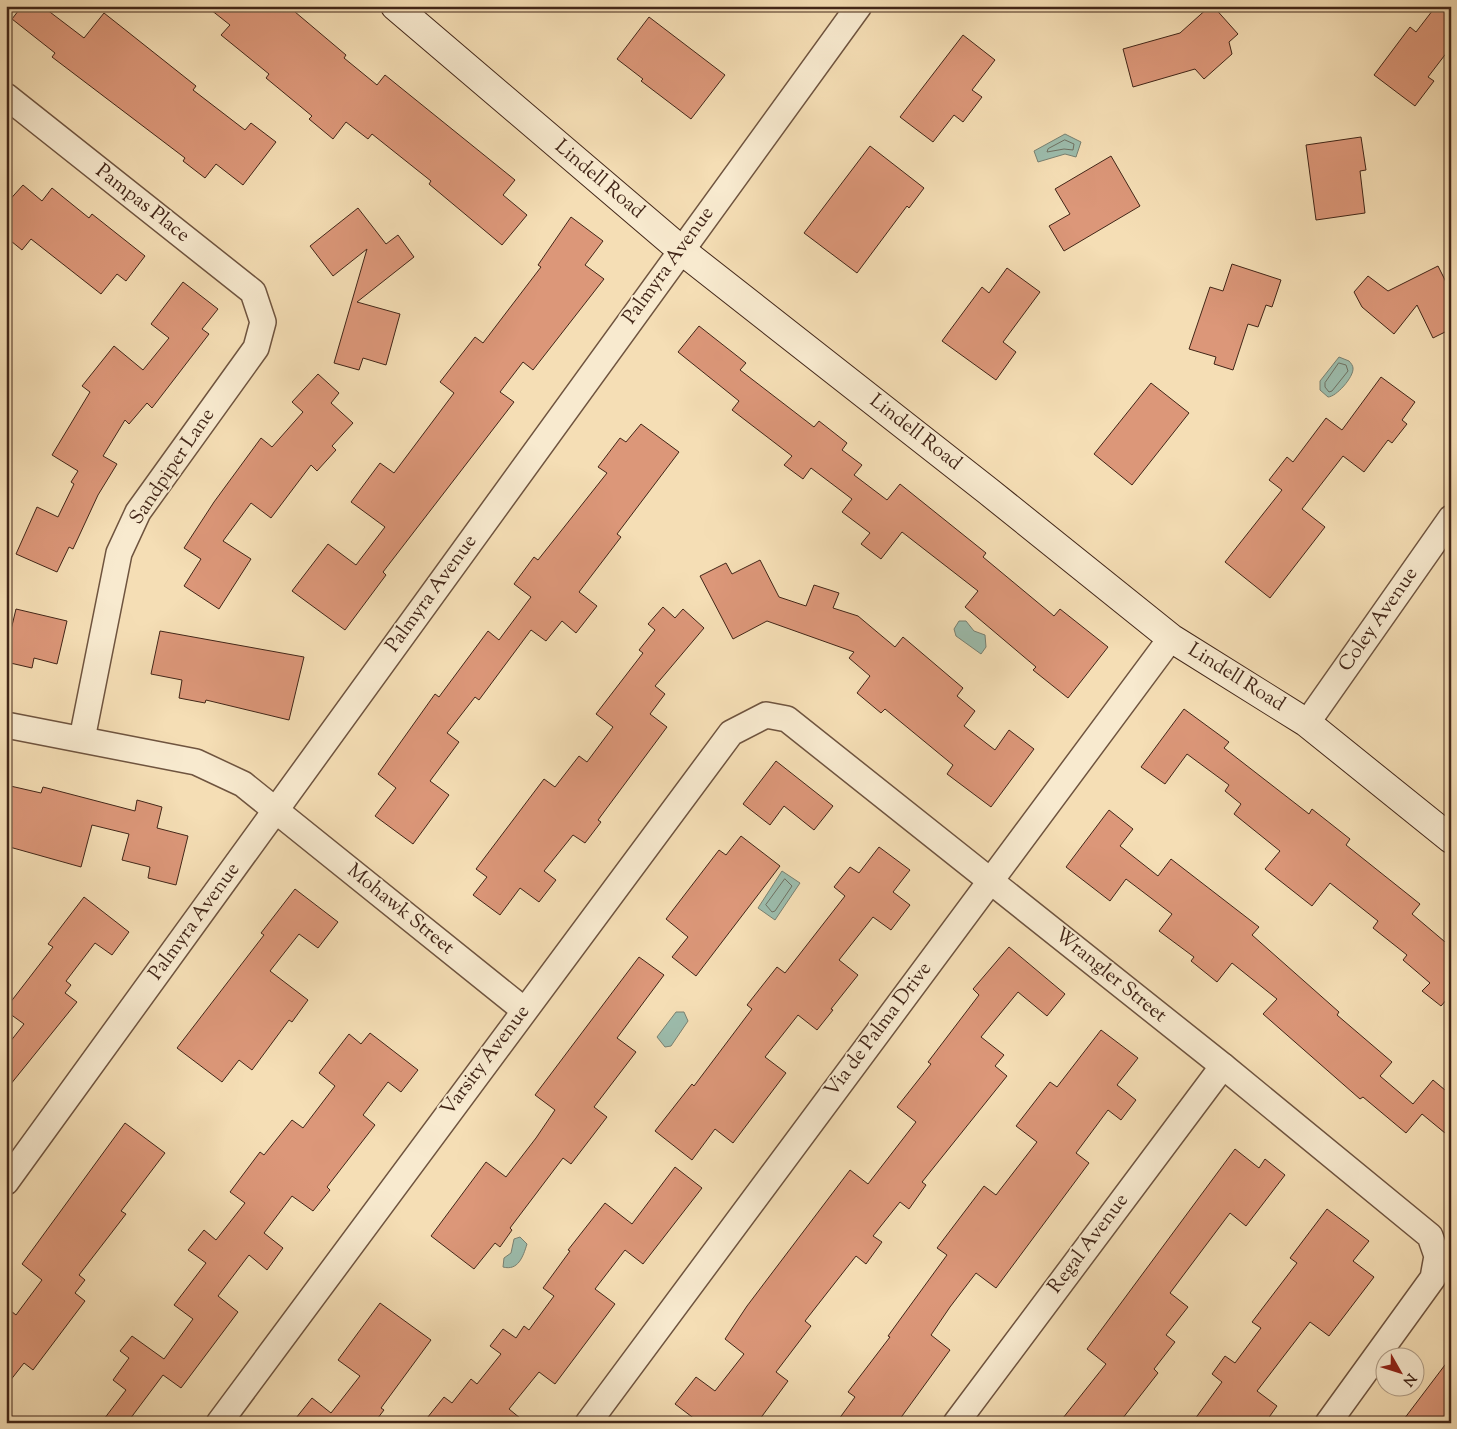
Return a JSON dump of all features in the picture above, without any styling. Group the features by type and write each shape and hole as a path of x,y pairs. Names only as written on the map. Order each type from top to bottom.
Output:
{"street":[{"name":"Lindell Road","path":"395,6 681,250 1171,638 1307,723 1451,839"},
{"name":"Palmyra Avenue","path":"6,1182 859,6"},
{"name":"Pampas Place","path":"9,104 253,292 263,322"},
{"name":"Sandpiper Lane","path":"82,739 119,553 138,512 256,348 263,322"},
{"name":"Coley Avenue","path":"1307,723 1451,518"},
{"name":"Via de Palma Drive","path":"588,1423 1171,638"},
{"name":"Wrangler Street","path":"766,715 787,719 1223,1066 1430,1236 1437,1256 1434,1278 1328,1423"},
{"name":"Varsity Avenue","path":"219,1423 731,733 766,715"},
{"name":"Mohawk Street","path":"6,725 196,762 244,784 524,1010"},
{"name":"Regal Avenue","path":"956,1423 1223,1066"}],"water":[{"path":"1065,134 1081,142 1076,157 1065,154 1038,162 1034,151"},
{"path":"1339,357 1350,362 1353,372 1340,390 1328,397 1320,390 1320,381"},
{"path":"959,621 966,621 974,631 985,635 986,647 981,654 956,636 954,629"},
{"path":"782,871 800,883 775,920 758,908"},
{"path":"676,1012 684,1012 688,1021 671,1046 665,1047 657,1037"},
{"path":"520,1237 527,1244 522,1258 513,1267 503,1267 504,1258 511,1253 514,1239"}],"building":[{"path":"22,6 42,6 84,38 104,13 196,86 193,90 245,130 251,123 276,142 243,185 216,164 205,178 183,161 185,158 52,57 55,53 12,19"},
{"path":"206,6 288,6 346,55 344,58 377,85 385,75 515,180 503,195 527,215 502,245 429,184 431,181 372,134 368,139 346,122 333,139 309,119 312,116 266,78 269,74 221,35 230,25"},
{"path":"1210,6 1213,6 1238,34 1229,42 1232,54 1204,79 1195,69 1133,87 1123,49 1180,33"},
{"path":"1436,6 1451,15 1451,47 1428,77 1434,81 1415,106 1374,75 1410,27 1416,32"},
{"path":"649,17 725,75 691,119 641,81 643,79 617,59"},
{"path":"963,35 995,60 972,90 982,97 963,122 954,115 933,142 900,117"},
{"path":"1361,137 1366,170 1360,171 1365,213 1316,220 1306,145"},
{"path":"870,146 924,188 909,208 907,206 857,273 804,233"},
{"path":"1111,156 1140,206 1064,251 1049,226 1070,214 1055,189"},
{"path":"23,185 42,201 52,188 89,218 92,214 145,256 126,281 117,274 101,294 31,239 22,250 6,237 6,204"},
{"path":"358,208 386,244 398,235 414,257 357,302 400,314 386,365 363,358 359,370 334,363 367,249 333,276 310,246"},
{"path":"571,217 603,241 585,265 604,279 533,370 523,362 500,392 514,402 383,572 386,575 345,630 292,591 328,544 356,565 385,527 351,502 380,463 394,473 454,393 440,382 475,337 483,343 541,267 538,265"},
{"path":"1232,264 1281,280 1272,307 1266,305 1258,327 1248,324 1233,370 1214,364 1216,357 1189,349 1210,287 1223,291"},
{"path":"1438,266 1451,292 1451,329 1433,338 1417,305 1394,334 1362,307 1354,292 1368,276 1388,291"},
{"path":"1007,268 1040,292 1003,342 1016,352 996,380 942,341 982,287 989,293"},
{"path":"183,282 218,309 202,329 209,334 152,408 147,403 129,424 125,420 103,456 117,464 98,495 73,549 69,547 57,572 16,554 37,507 58,517 74,484 71,482 78,471 52,455 90,392 82,386 114,346 143,370 169,338 151,324"},
{"path":"699,326 746,363 740,370 814,427 819,421 847,443 842,450 862,465 854,475 887,500 900,484 986,553 983,557 1054,616 1060,609 1108,647 1068,698 1033,670 1036,667 965,607 978,591 902,532 881,559 861,544 870,533 842,512 852,499 811,468 803,479 784,465 792,456 732,410 739,401 678,352"},
{"path":"318,374 339,393 331,403 353,423 332,446 336,450 317,471 311,465 271,518 251,503 223,541 251,559 219,609 184,586 201,559 184,548 214,502 261,438 272,447 303,412 292,402"},
{"path":"1381,377 1415,402 1402,420 1407,424 1392,443 1388,440 1364,472 1343,456 1302,509 1325,527 1270,598 1225,562 1282,490 1269,480 1287,457 1293,462 1326,418 1342,430"},
{"path":"1151,383 1189,413 1132,485 1094,454"},
{"path":"641,424 679,452 617,534 621,537 579,592 597,606 576,633 562,621 546,641 531,630 479,700 475,697 447,733 459,742 430,781 449,795 413,844 375,816 396,788 378,774 435,694 439,697 488,631 499,640 531,597 514,584 534,557 538,560 607,473 598,467 620,438 626,442"},
{"path":"760,560 779,597 806,606 814,585 839,593 833,608 858,616 895,647 903,637 963,688 957,696 975,711 964,726 995,750 1009,730 1034,749 991,807 947,774 953,765 885,709 881,713 857,693 870,676 849,658 854,652 767,621 733,639 700,576 726,563 732,574"},
{"path":"663,607 675,618 683,609 704,628 655,686 665,694 650,714 667,727 598,820 601,822 585,843 573,835 544,871 556,880 539,902 520,888 500,915 473,895 487,877 476,869 544,779 555,787 579,756 587,762 613,727 596,714 643,653 639,650 655,630 648,624"},
{"path":"16,609 67,621 57,664 34,658 32,668 6,662 6,633 10,634"},
{"path":"160,631 304,657 289,720 206,700 205,703 179,698 182,680 151,674"},
{"path":"1184,709 1229,742 1224,748 1309,814 1312,809 1350,839 1346,845 1420,904 1412,914 1451,947 1451,1000 1448,998 1441,1006 1422,991 1430,983 1403,960 1407,955 1373,928 1378,921 1330,883 1312,906 1265,869 1280,851 1234,814 1241,804 1225,791 1229,785 1187,754 1165,784 1141,767"},
{"path":"776,761 833,806 814,830 784,806 770,825 743,804"},
{"path":"6,785 41,793 43,787 135,811 137,800 162,807 157,828 188,836 176,885 148,878 150,867 122,860 129,834 92,825 81,867 6,846"},
{"path":"1109,810 1133,829 1120,846 1158,876 1171,859 1259,927 1252,935 1339,1012 1337,1015 1392,1062 1380,1076 1413,1104 1433,1080 1451,1095 1451,1138 1422,1114 1406,1133 1363,1097 1360,1099 1263,1014 1277,999 1232,963 1217,982 1191,961 1194,957 1159,931 1172,914 1126,879 1110,901 1066,867"},
{"path":"741,836 780,866 696,976 672,957 688,937 666,919 719,850 726,855"},
{"path":"879,847 910,870 893,892 910,905 891,930 873,917 839,960 858,975 831,1009 833,1010 817,1030 798,1015 765,1057 786,1073 733,1143 715,1129 692,1160 655,1131 692,1084 694,1086 752,1009 747,1005 777,967 785,973 845,896 834,887 850,867 859,873"},
{"path":"295,889 338,922 318,948 299,934 270,971 308,1000 292,1022 289,1020 252,1070 239,1060 222,1082 177,1048 264,935 261,933"},
{"path":"84,897 129,932 112,955 95,943 66,981 71,985 65,993 77,1002 6,1090 6,1047 24,1024 6,1011 6,1008 53,947 48,944"},
{"path":"1009,947 1065,994 1047,1016 1018,992 981,1037 1004,1055 995,1066 1007,1076 922,1182 926,1185 909,1209 900,1202 873,1236 882,1242 866,1264 856,1256 805,1321 811,1326 776,1372 788,1381 757,1423 700,1423 675,1404 696,1377 715,1391 744,1354 725,1339 747,1306 850,1170 868,1184 916,1122 897,1107 931,1064 928,1062 979,995 973,989"},
{"path":"639,957 664,975 617,1038 636,1052 594,1107 607,1117 571,1164 563,1158 510,1228 512,1230 500,1247 495,1243 474,1269 431,1236 486,1162 506,1177 536,1138 555,1110 535,1095"},
{"path":"1101,1030 1138,1058 1117,1085 1136,1100 1121,1120 1108,1110 1076,1153 1089,1163 996,1288 976,1273 950,1307 931,1335 950,1350 897,1423 836,1423 855,1397 848,1392 890,1337 888,1336 947,1255 937,1248 984,1186 996,1195 1037,1142 1016,1126 1050,1082 1057,1087"},
{"path":"370,1033 418,1070 401,1092 388,1082 363,1115 375,1125 327,1187 330,1190 313,1211 292,1196 264,1233 283,1248 267,1270 249,1255 218,1296 238,1312 181,1388 163,1375 127,1423 101,1423 126,1390 113,1380 129,1358 120,1351 132,1336 164,1359 193,1319 174,1305 206,1263 188,1250 204,1230 216,1240 245,1203 230,1192 260,1152 264,1155 292,1120 303,1128 335,1086 319,1073 349,1034 361,1044"},
{"path":"125,1123 165,1153 121,1211 126,1214 79,1275 85,1280 75,1293 85,1301 33,1370 24,1363 6,1386 6,1307 16,1315 42,1280 22,1264"},
{"path":"1235,1149 1259,1168 1265,1159 1285,1175 1246,1226 1230,1213 1170,1293 1188,1307 1166,1335 1175,1342 1154,1369 1158,1373 1119,1423 1059,1423 1106,1364 1087,1349"},
{"path":"675,1167 702,1188 643,1264 625,1250 595,1289 615,1304 555,1384 539,1372 509,1409 526,1423 423,1423 444,1397 452,1403 471,1379 477,1384 501,1354 490,1346 503,1329 516,1338 524,1326 529,1330 554,1296 543,1288 570,1251 568,1250 605,1203 632,1224"},
{"path":"1327,1209 1369,1241 1353,1261 1374,1277 1329,1336 1310,1322 1257,1391 1277,1406 1265,1423 1192,1423 1222,1382 1212,1374 1225,1356 1235,1363 1261,1328 1252,1322 1297,1263 1290,1258"},
{"path":"380,1303 431,1340 381,1408 384,1410 374,1423 292,1423 312,1398 331,1413 360,1376 338,1360"},
{"path":"1451,1357 1451,1412 1443,1423 1401,1423 1421,1396 1424,1396 1424,1393"}]}
